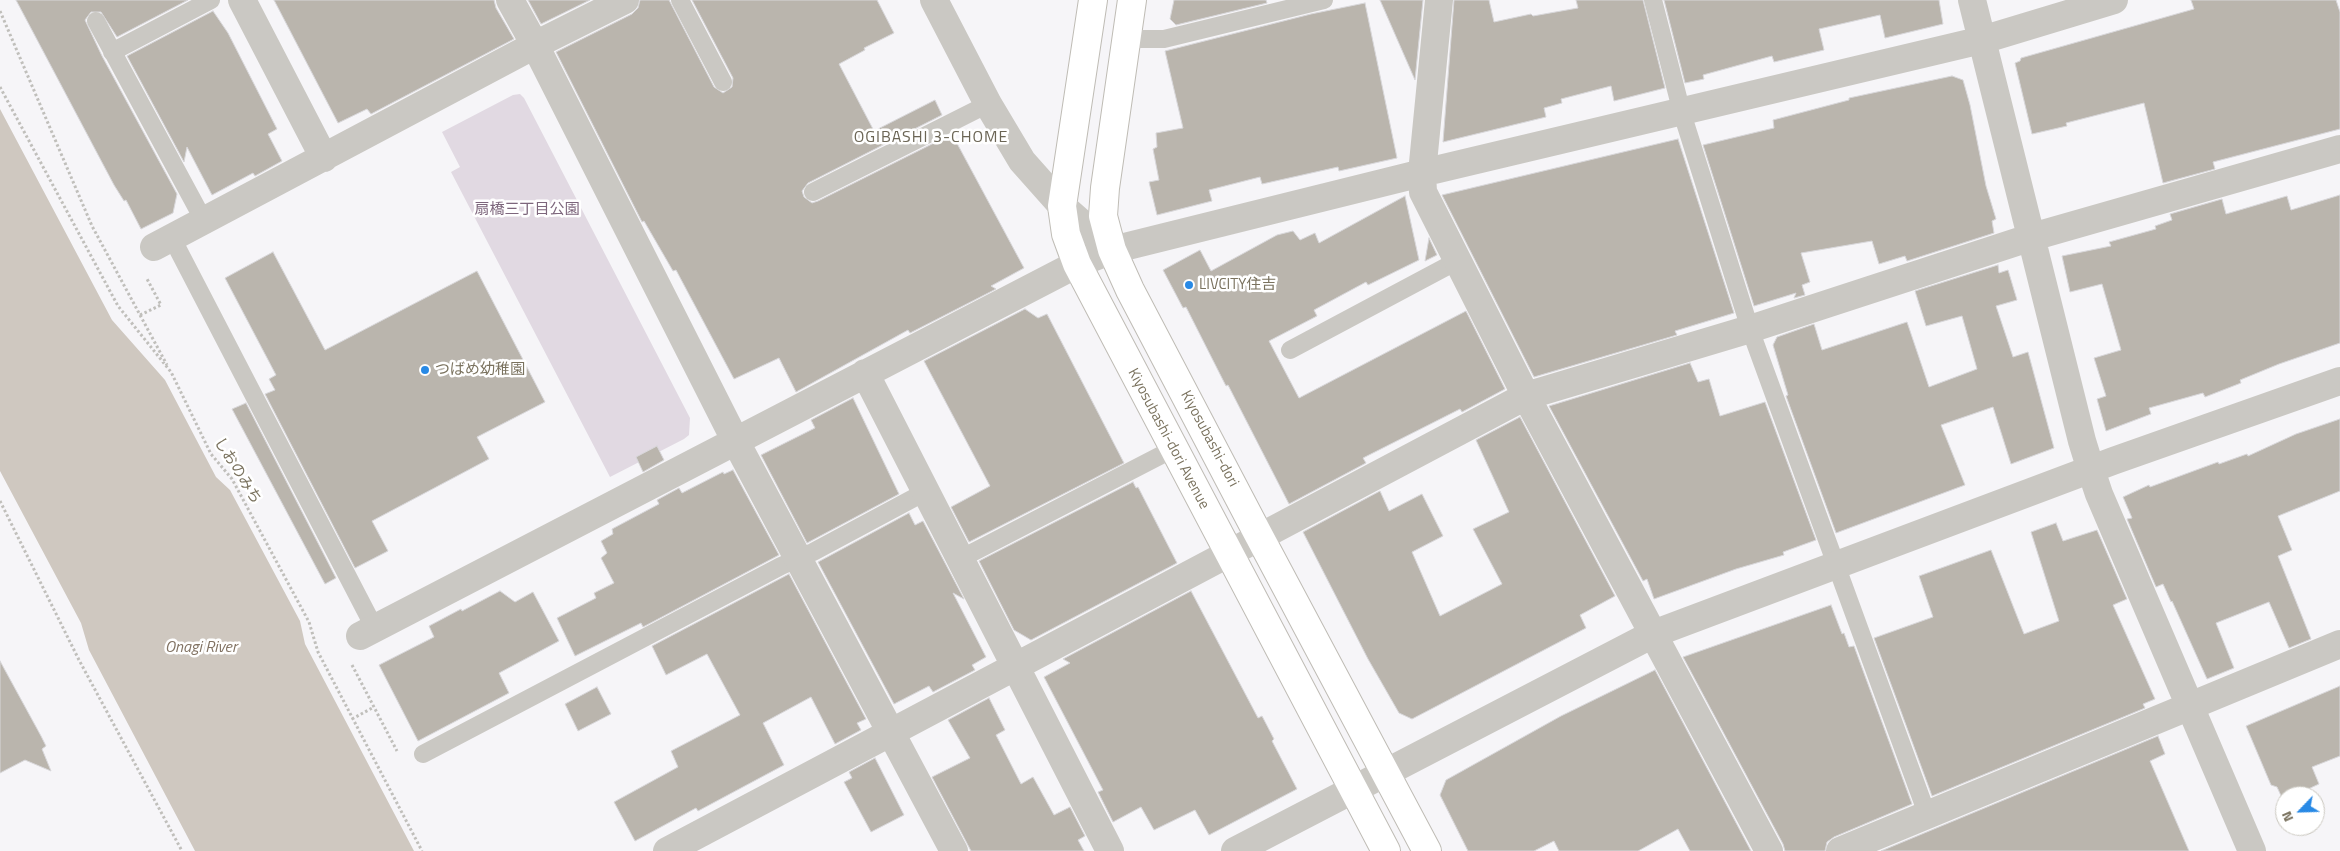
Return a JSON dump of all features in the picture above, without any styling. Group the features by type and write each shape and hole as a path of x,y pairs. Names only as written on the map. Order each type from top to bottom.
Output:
{"main road":[{"name":"Kiyosubashi-dori Avenue","path":"1093,0 1062,206 1066,234 1077,264 1386,851"},
{"name":"Kiyosubashi-dori","path":"1132,0 1105,188 1103,216 1112,250 1130,290 1426,851"}],"street":[{"path":"242,0 324,158"},
{"path":"510,0 535,45 735,440 954,851"},
{"path":"163,243 535,45 625,0"},
{"path":"934,0 988,104 1022,161 1062,206 1112,250"},
{"path":"1438,0 1422,173 1423,192 1526,396 1769,851"},
{"path":"1972,0 2082,441 2091,470 2190,706 2246,849"},
{"path":"368,632 1077,264 1112,250 1422,173 1982,40 2114,0"},
{"path":"667,851 1526,396 1750,329 2032,237 2340,148"},
{"path":"865,373 1110,851"},
{"path":"1235,851 1653,634 2091,470 2340,380"},
{"path":"1840,851 2340,644"}],"lane":[{"path":"112,52 212,0"},
{"path":"680,0 723,82"},
{"path":"1126,39 1164,39 1324,0"},
{"path":"1653,0 1682,112 1750,329 1927,814"},
{"path":"96,21 204,221"},
{"path":"813,192 988,104"},
{"path":"163,243 368,632"},
{"path":"1290,350 1458,261"},
{"path":"960,559 1173,449"},
{"path":"423,754 925,492"}],"path":[{"path":"0,11 92,226 171,372"},
{"name":"しおのみち","path":"0,87 118,306 171,372 211,454 232,479 309,622 318,652 422,851"},
{"path":"140,315 161,305 144,272"},
{"path":"0,502 79,660 182,851"},
{"path":"364,689 399,756"},
{"path":"352,719 374,707"}],"green space":[{"name":"扇橋三丁目公園","path":"520,94 524,98 690,418 689,435 684,439 610,477 451,172 460,167 442,132 513,95"}],"water":[{"name":"Onagi River","path":"0,109 112,320 165,380 216,477 230,490 300,621 305,644 414,851 195,851 89,650 81,623 0,471"}],"building":[{"path":"16,0 188,0 117,37 101,12 91,12 85,20 102,56 177,194 173,213 141,229 126,200 124,201 114,185"},
{"path":"274,0 494,0 496,8 514,39 371,114 367,109 338,123"},
{"path":"528,0 590,0 541,24"},
{"path":"640,0 669,0 714,87 723,93 732,87 733,78 692,0 877,0 894,33 864,48 865,50 839,64 874,131 935,100 942,115 808,183 802,191 804,197 812,203 818,201 952,134 1024,268 991,286 996,289 910,333 908,330 796,392 779,358 734,379 676,270 673,271 644,221 642,222 556,52 632,14 638,8"},
{"path":"1174,0 1266,0 1267,3 1176,25 1170,19"},
{"path":"1380,0 1423,0 1415,80"},
{"path":"1454,0 1489,0 1494,22 1531,14 1533,16 1578,8 1576,0 1643,0 1665,88 1614,101 1611,86 1561,99 1562,103 1544,108 1546,117 1443,142"},
{"path":"1664,0 1939,0 1943,24 1885,38 1880,15 1819,29 1824,50 1774,62 1772,56 1703,75 1704,79 1685,83"},
{"path":"2191,0 2336,0 2340,12 2340,129 2213,162 2215,169 2163,183 2144,103 2066,123 2067,126 2032,134 2015,63 2020,61 2021,58 2194,9"},
{"path":"1365,3 1397,158 1339,171 1338,167 1262,184 1260,177 1209,190 1212,201 1157,215 1149,182 1159,180 1153,149 1157,147 1156,133 1183,128 1165,51 1311,14"},
{"path":"213,11 228,33 277,129 268,134 282,161 255,176 253,173 212,195 187,147 184,162 127,56"},
{"path":"1952,76 1963,80 1970,105 1986,186 1996,219 1992,221 1994,233 1907,261 1905,256 1879,264 1872,241 1801,253 1810,282 1802,285 1805,295 1794,298 1796,293 1754,306 1703,145 1774,128 1773,120 1849,100 1849,98"},
{"path":"1678,139 1734,313 1675,331 1677,335 1534,377 1442,195"},
{"path":"2340,195 2340,343 2279,364 2240,380 2241,383 2205,397 2203,393 2149,408 2151,414 2106,431 2097,399 2106,396 2094,358 2121,350 2102,284 2070,292 2062,256 2111,246 2109,242 2156,229 2155,226 2172,220 2170,214 2222,199 2226,214 2287,196 2291,210"},
{"path":"1405,196 1419,260 1368,285 1366,282 1314,310 1317,316 1269,341 1299,398 1466,311 1505,389 1462,412 1460,409 1363,458 1366,463 1289,504 1186,307 1183,308 1163,270 1200,250 1211,271 1277,235 1293,231 1300,240 1315,233 1319,243"},
{"path":"1429,238 1437,255 1425,261"},
{"path":"273,252 325,350 477,271 545,402 477,437 489,459 372,521 388,551 355,568 265,394 275,390 269,379 276,375 225,278"},
{"path":"1998,265 1999,273 2008,270 2017,300 1996,306 2013,357 2028,352 2054,448 2011,464 1993,407 1941,425 1965,485 1836,533 1786,396 1788,395 1773,345 1777,337 1814,324 1822,350 1907,322 1929,387 1977,369 1962,316 1926,326 1915,291"},
{"path":"1025,309 1038,318 1047,314 1124,463 969,542 951,507 990,486 924,361"},
{"path":"1690,363 1698,382 1709,379 1720,416 1765,402 1816,540 1783,552 1784,555 1736,569 1654,599 1647,579 1643,581 1549,406"},
{"path":"853,398 899,494 807,543 761,455 815,428 811,420"},
{"path":"246,403 336,578 325,584 232,409"},
{"path":"1520,417 1615,596 1580,615 1586,628 1412,719 1399,713 1368,659 1303,532 1380,491 1389,511 1422,494 1443,536 1412,552 1440,616 1502,584 1473,529 1509,512 1476,440"},
{"path":"2340,419 2340,491 2278,516 2292,550 2278,556 2311,639 2289,648 2269,602 2216,623 2234,668 2207,679 2163,584 2156,587 2127,519 2132,518 2123,497 2149,485 2150,487 2218,462 2219,464 2247,454 2248,456 2296,434"},
{"path":"657,446 664,460 643,472 636,457"},
{"path":"733,470 779,555 643,627 641,623 575,656 557,618 596,598 594,593 614,583 601,558 607,553 601,541 613,534 612,529 659,504 657,500 679,488 682,493 723,472 724,474"},
{"path":"1133,482 1136,488 1138,487 1177,563 1031,640 1014,630 979,561"},
{"path":"909,513 915,525 923,521 964,599 953,593 986,657 972,665 975,670 933,692 929,686 894,704 818,562"},
{"path":"2056,523 2063,541 2097,530 2127,599 2113,605 2155,699 2143,704 2145,708 1932,796 1874,638 1933,617 1919,576 1991,550 2024,634 2059,621 2031,532"},
{"path":"789,574 866,719 857,723 861,730 835,744 811,697 763,723 784,765 698,811 696,808 635,841 614,802 678,767 671,751 740,715 707,654 666,675 652,646"},
{"path":"500,591 515,602 533,592 559,641 499,673 509,693 418,741 379,665 434,637 429,626"},
{"path":"1191,591 1258,718 1262,716 1274,739 1272,741 1297,789 1209,835 1195,810 1154,830 1141,807 1113,822 1098,792 1103,790 1044,677 1070,663 1063,659"},
{"path":"1831,605 1849,647 1854,646 1912,804 1834,837 1827,842 1825,851 1785,851 1683,657"},
{"path":"0,661 46,746 42,749 51,771 25,760 0,773"},
{"path":"1655,670 1751,851 1690,851 1678,829 1638,851 1559,851 1554,841 1534,851 1468,851 1440,795 1446,780 1561,716"},
{"path":"2340,686 2340,756 2312,767 2319,784 2315,786 2271,785 2246,726"},
{"path":"597,687 611,714 578,731 565,704"},
{"path":"989,698 1005,730 996,735 1021,784 1033,777 1054,815 1070,807 1085,836 1078,840 1084,851 971,851 932,777 970,758 948,720"},
{"path":"2158,736 2165,754 2150,761 2189,851 1881,851"},
{"path":"875,758 904,815 871,832 844,782 852,778 849,772"}],"place":[{"name":"LIVCITY住吉","path":"1189,285"},
{"name":"つばめ幼稚園","path":"425,370"}],"district":[{"name":"OGIBASHI 3-CHOME","path":"931,138"}]}
